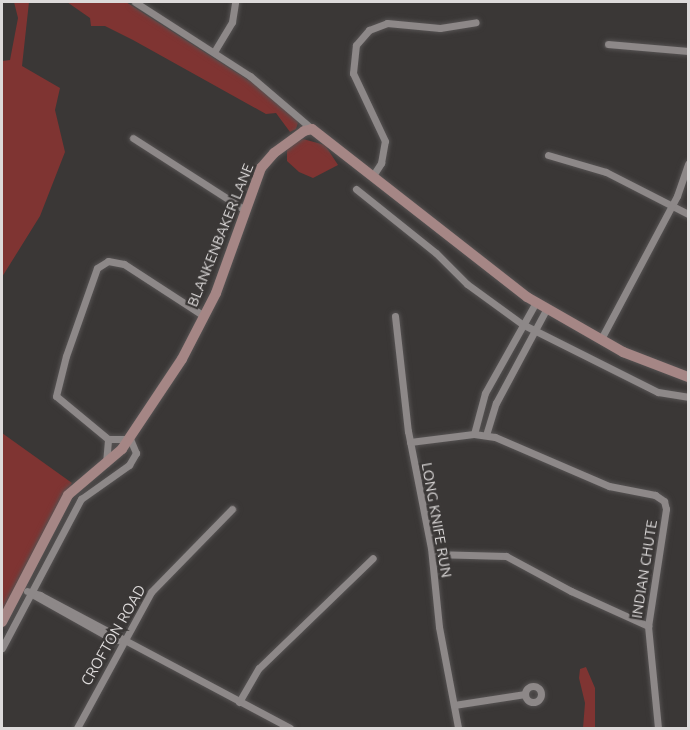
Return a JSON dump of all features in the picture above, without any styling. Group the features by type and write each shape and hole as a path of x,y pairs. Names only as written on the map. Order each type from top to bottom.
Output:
{"street":[{"path":"135,2 213,51 265,88 312,129 496,276 601,339 688,377"},
{"path":"213,51 231,22 235,2"},
{"path":"372,177 381,163 385,141 353,74 356,45 369,30 387,22 440,28 476,22"},
{"path":"608,44 688,51"},
{"name":"BLANKENBAKER LANE","path":"2,622 25,590 68,495 130,439 204,316 258,174 269,158 312,129"},
{"path":"133,138 245,210"},
{"path":"548,155 606,172 688,214"},
{"path":"601,339 672,205 688,164"},
{"path":"356,189 436,253 467,284 522,324 658,392 688,397"},
{"path":"2,648 25,590 81,499 133,461 136,448 130,439 108,439 59,401 55,391 97,268 108,261 124,264 204,316"},
{"path":"474,434 480,404 536,302"},
{"path":"486,435 507,383 547,308"},
{"name":"LONG KNIFE RUN","path":"395,316 410,442 432,554 439,627 458,729"},
{"path":"494,376 507,383"},
{"name":"INDIAN CHUTE","path":"410,442 474,434 486,435 609,486 655,495 664,501 666,509 648,626 658,729"},
{"path":"105,463 108,439"},
{"name":"CROFTON ROAD","path":"77,729 151,592 232,509"},
{"path":"432,554 506,556 571,591 648,626"},
{"path":"239,702 259,668 373,558"},
{"path":"25,590 102,635 123,641 290,729"},
{"path":"454,705 525,694"}],"shaded area":[{"path":"14,2 29,2 22,66 60,88 55,110 65,152 40,216 2,277 2,61 10,60 18,18"},
{"path":"67,2 126,2 267,92 293,116 298,123 296,129 290,132 276,113 266,114 133,40 105,26 91,26 90,18"},
{"path":"303,139 325,145 338,165 313,178 299,172 287,161 287,147"},
{"path":"2,433 72,483 2,614"},
{"path":"586,667 595,688 595,728 583,728 585,703 579,678 580,669"}]}
